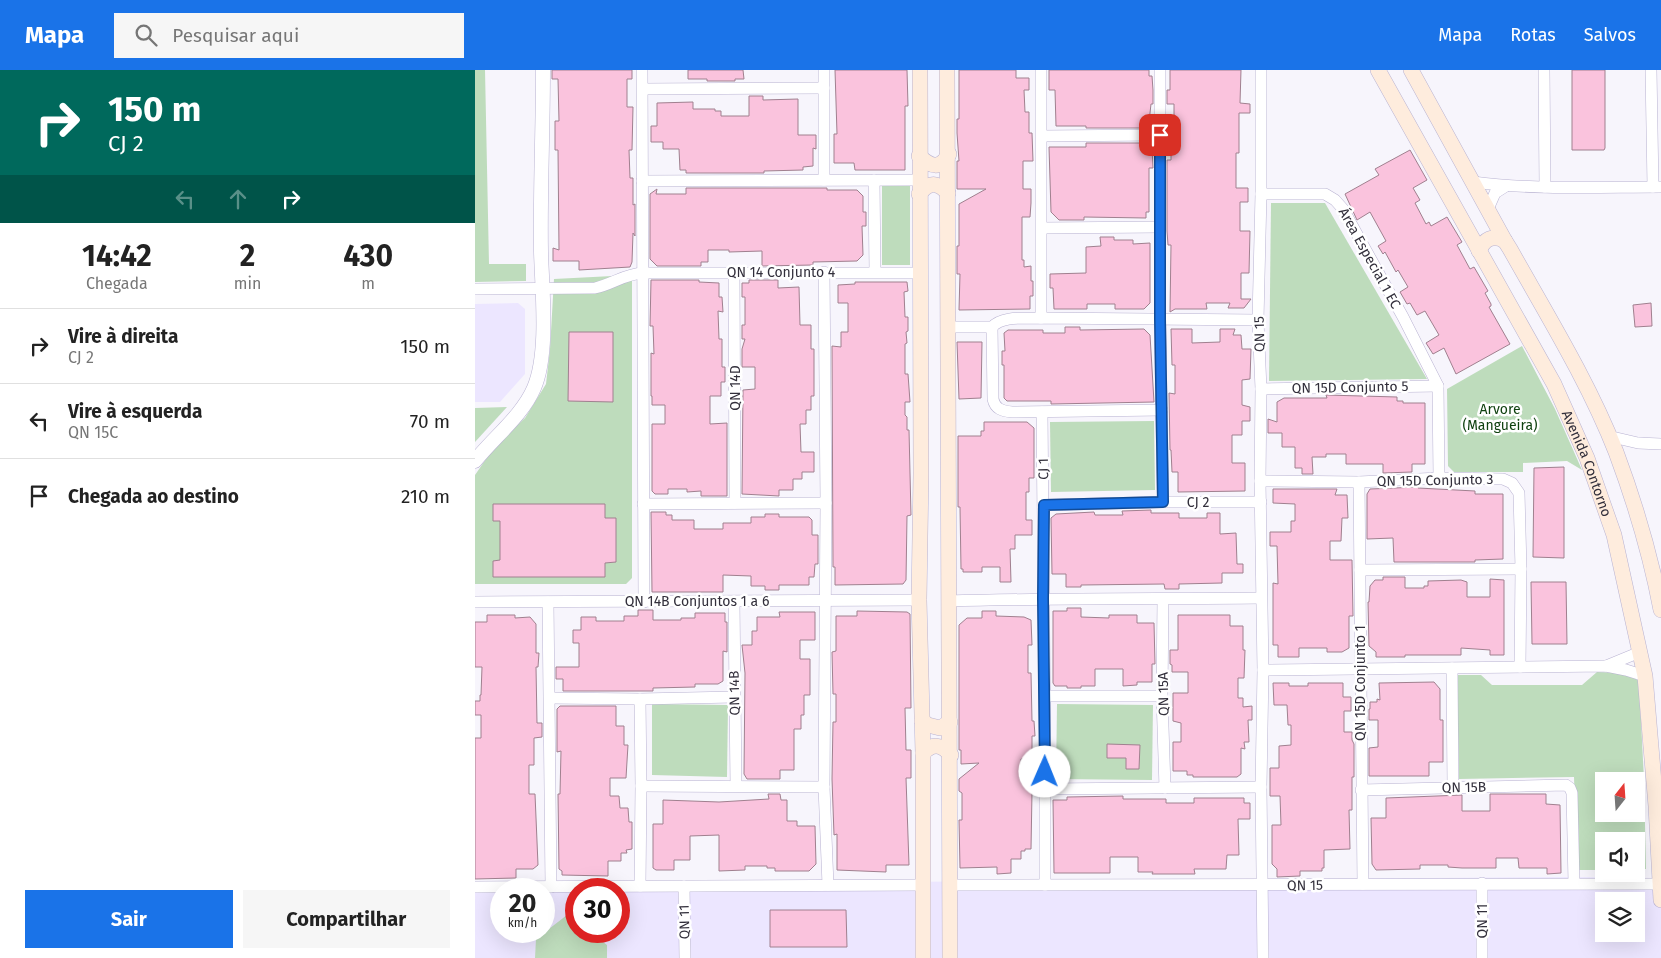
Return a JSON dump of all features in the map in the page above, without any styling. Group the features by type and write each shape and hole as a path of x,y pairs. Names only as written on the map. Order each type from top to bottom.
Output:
{"main road":[{"path":"920,70 919,273 921,474 919,600 923,721 923,958"},
{"path":"947,70 949,154 948,601 951,755 950,958"},
{"name":"Avenida Contorno","path":"1378,70 1554,384 1587,458 1614,535 1645,676 1659,809 1661,900"},
{"name":"Avenida Contorno","path":"1411,70 1577,369 1616,453 1643,533 1661,610"},
{"path":"919,156 930,164 936,165 941,164 949,154"},
{"path":"919,187 935,184 948,193"},
{"path":"1479,251 1484,242 1490,238 1497,238 1505,242"},
{"path":"921,474 925,466 933,462 941,466 948,474"},
{"path":"923,721 928,725 940,728 950,722"},
{"path":"923,753 932,746 937,745 942,746 951,755"}],"street":[{"path":"475,461 525,404 534,389 540,372 543,288 541,242 543,70"},
{"path":"642,70 644,602"},
{"path":"824,70 824,180"},
{"path":"1041,70 1041,318"},
{"path":"1160,70 1160,319 1163,502"},
{"name":"QN 15","path":"1261,70 1259,320 1263,670 1261,787 1263,958"},
{"path":"1544,70 1545,187"},
{"path":"1473,182 1506,186 1657,187 1651,70"},
{"path":"643,90 824,88"},
{"path":"1042,136 1160,135"},
{"path":"643,181 874,180 919,187"},
{"path":"874,180 875,272"},
{"path":"1488,209 1495,193 1506,186"},
{"name":"Área Especial 1 EC","path":"1261,194 1325,194 1340,204 1403,317 1438,386"},
{"path":"1042,228 1160,227"},
{"name":"QN 14D","path":"734,272 735,503"},
{"path":"825,272 826,601 824,787 828,885"},
{"name":"QN 14 Conjunto 4","path":"475,288 595,288 605,286 620,277 632,273 919,273"},
{"path":"948,327 992,327 996,323 1007,319 1041,318 1259,320"},
{"path":"992,327 994,405 1004,411 1162,410"},
{"path":"1438,386 1439,478"},
{"name":"QN 15D Conjunto 5","path":"1261,389 1438,386"},
{"name":"CJ 1","path":"1042,412 1045,885"},
{"path":"1608,436 1638,443 1661,444"},
{"path":"1616,453 1638,443"},
{"name":"QN 15D Conjunto 3","path":"1260,481 1359,482 1439,478 1503,478 1512,483 1519,493 1521,569 1520,667"},
{"name":"QN 15D Conjunto 1","path":"1359,482 1363,884"},
{"name":"CJ 2","path":"1044,505 1261,502"},
{"path":"643,504 826,503"},
{"path":"1360,570 1521,569"},
{"path":"948,601 1043,598 1261,598"},
{"name":"QN 15A","path":"1163,599 1162,696 1165,788"},
{"name":"QN 14B Conjuntos 1 a 6","path":"475,602 919,600"},
{"name":"QN 14B","path":"734,601 736,786"},
{"path":"548,602 551,878"},
{"path":"1606,666 1640,652"},
{"path":"1263,670 1606,666 1645,676"},
{"path":"1452,668 1453,787"},
{"path":"1045,696 1162,696"},
{"path":"550,698 734,697"},
{"path":"640,699 640,886"},
{"path":"641,786 824,787"},
{"name":"QN 15B","path":"1361,790 1566,786 1570,788 1572,793 1574,883"},
{"path":"1045,789 1261,787"},
{"name":"QN 11","path":"1482,883 1483,958"},
{"name":"QN 15","path":"950,885 1660,884"},
{"path":"555,887 922,885"},
{"name":"QN 11","path":"684,886 685,958"},
{"path":"475,888 490,888"}],"shaded area":[{"path":"518,303 525,309 525,374 500,402 475,402 475,304"},
{"path":"1572,877 1595,877 1595,882 1645,882 1645,878 1661,878 1661,958 475,958 475,885 490,885 490,943 555,943 555,884 565,884 565,943 630,943 630,884"}],"green space":[{"path":"475,70 485,70 489,264 526,264 526,281 475,282"},
{"path":"882,186 910,186 910,265 882,265"},
{"path":"1271,203 1325,203 1427,379 1269,381"},
{"path":"632,275 632,578 626,584 475,584 475,475 495,446 525,418 546,384 554,279"},
{"name":"Arvore (Mangueira)","path":"1522,346 1555,409 1582,470 1567,461 1523,463 1523,472 1454,472 1448,466 1447,389"},
{"path":"507,407 475,442 475,408"},
{"path":"1154,421 1155,490 1051,492 1050,422"},
{"path":"1597,672 1626,673 1639,681 1644,772 1595,772 1595,822 1645,822 1646,869 1645,832 1595,832 1595,870 1577,870 1574,777 1459,779 1457,675 1481,675 1492,685 1582,685"},
{"path":"652,704 728,705 727,777 652,775"},
{"path":"1057,704 1153,705 1152,780 1056,779"},
{"path":"565,917 565,943 604,943 607,945 607,958 535,958 536,943 555,943 555,924"}],"building":[{"path":"552,70 632,70 632,79 627,79 627,107 633,107 632,150 629,150 630,178 633,178 633,205 635,204 635,236 633,233 632,262 630,267 579,270 579,261 553,261 553,248 559,250 558,150 555,150 555,121 559,121 558,79 552,79"},
{"path":"688,70 743,70 744,79 735,79 735,81 707,81 707,79 688,79"},
{"path":"835,70 907,70 908,106 905,106 905,170 855,170 854,163 834,163 834,134 837,134"},
{"path":"959,70 1016,70 1016,78 1029,78 1029,90 1024,90 1025,112 1029,112 1029,133 1032,133 1033,161 1023,161 1023,189 1031,189 1031,203 1030,217 1022,217 1022,260 1024,260 1024,267 1031,266 1033,296 1030,296 1030,309 959,310 960,274 957,274 957,246 959,246 959,204 986,189 957,189 957,161 959,161 957,119 959,119"},
{"path":"1049,70 1149,70 1149,76 1152,76 1153,104 1151,104 1149,122 1140,128 1056,126 1055,90 1049,90"},
{"path":"1170,70 1241,70 1240,103 1250,104 1250,113 1239,113 1239,153 1236,153 1236,188 1248,188 1248,202 1240,202 1240,231 1250,231 1249,273 1241,273 1241,299 1251,299 1244,308 1228,308 1230,303 1206,303 1207,309 1175,309 1170,312 1171,245 1168,245 1167,231 1167,160 1171,160 1171,146 1176,146 1176,118 1174,118 1174,104 1167,104 1167,90 1170,90"},
{"path":"1572,70 1605,70 1604,150 1572,150"},
{"path":"749,96 763,96 763,100 798,99 798,135 816,135 816,149 813,148 813,166 803,167 803,170 764,171 764,173 686,173 686,170 680,170 679,149 663,149 663,142 651,142 651,126 657,126 657,103 693,102 693,109 715,109 715,111 721,111 721,116 749,116"},
{"path":"1086,143 1149,144 1152,148 1153,168 1149,168 1149,212 1146,212 1146,218 1084,217 1084,220 1059,220 1051,212 1049,147 1086,147"},
{"path":"1410,150 1427,180 1413,188 1420,200 1415,203 1426,224 1429,222 1431,226 1447,217 1462,242 1457,245 1470,269 1474,267 1488,291 1485,293 1491,304 1489,307 1510,344 1456,374 1444,348 1433,354 1426,343 1439,335 1425,311 1417,315 1410,303 1407,304 1400,292 1408,287 1398,270 1396,272 1385,252 1383,254 1378,246 1386,241 1370,212 1357,220 1345,194 1379,175 1375,169"},
{"path":"686,188 827,188 827,190 857,190 863,196 863,212 866,212 866,226 862,226 863,255 857,261 813,262 813,265 762,266 762,251 729,252 729,250 708,250 708,262 701,262 701,266 657,266 650,259 650,194 657,189 656,194 686,194"},
{"path":"1100,237 1114,237 1114,240 1133,240 1133,244 1150,243 1150,303 1144,309 1115,309 1115,304 1087,304 1087,309 1054,309 1053,288 1050,288 1050,274 1086,273 1086,247 1101,246"},
{"path":"651,280 699,280 699,282 719,283 719,297 722,297 723,312 718,311 719,339 722,339 722,367 725,367 725,382 721,382 721,396 710,396 710,424 727,423 727,496 701,496 701,491 687,492 687,489 668,489 668,494 655,494 652,491 652,424 665,424 665,405 652,405 651,353 654,354 653,326 650,326"},
{"path":"749,280 778,280 778,288 799,287 800,325 811,325 811,349 814,349 814,396 811,396 811,410 806,410 806,424 800,424 801,452 814,452 814,472 802,472 802,479 793,479 793,490 779,490 779,496 742,494 743,390 755,389 755,367 742,367 742,349 745,339 742,339 742,325 745,325 745,297 742,297 742,283 749,283"},
{"path":"855,282 907,282 908,291 904,292 905,317 908,317 907,343 905,344 905,374 908,374 910,402 905,402 905,415 907,417 907,430 909,430 911,515 907,516 906,580 903,584 835,585 835,567 833,567 832,346 841,347 841,332 848,332 848,303 838,303 838,285 855,284"},
{"path":"1651,303 1652,326 1635,327 1633,305"},
{"path":"1065,327 1080,327 1080,330 1144,329 1150,335 1154,402 1051,404 1051,401 1007,401 1004,398 1004,365 1002,365 1002,351 1005,351 1004,333 1008,330 1043,330 1043,333 1065,333"},
{"path":"1171,329 1192,329 1192,343 1220,342 1220,329 1235,329 1233,335 1241,335 1242,349 1251,349 1250,379 1242,380 1242,405 1250,407 1250,421 1242,421 1242,435 1232,435 1232,463 1245,463 1245,491 1178,492 1178,472 1172,472 1170,450 1169,393 1175,394 1175,365 1172,365"},
{"path":"569,332 613,332 613,402 568,401"},
{"path":"957,342 982,342 981,398 959,399"},
{"path":"1326,395 1397,397 1397,401 1403,401 1403,403 1425,403 1425,464 1412,464 1412,472 1383,473 1383,464 1346,464 1346,454 1326,454 1326,457 1312,457 1313,474 1302,474 1302,468 1295,468 1295,447 1282,447 1282,433 1268,433 1268,419 1277,422 1277,402 1284,398 1327,398"},
{"path":"984,422 1027,422 1034,428 1034,478 1029,478 1029,492 1026,492 1026,520 1032,520 1032,535 1015,535 1015,549 1010,549 1011,582 1000,582 1000,567 982,567 982,572 963,572 963,569 961,569 960,507 958,507 958,436 981,436 981,431 984,431"},
{"path":"1564,467 1564,558 1533,557 1534,468"},
{"path":"1419,487 1475,491 1475,494 1503,494 1503,559 1475,560 1475,562 1394,562 1393,538 1367,539 1367,494 1370,489"},
{"path":"1273,489 1337,489 1335,495 1347,495 1348,518 1342,518 1341,541 1330,541 1330,560 1352,560 1353,616 1349,616 1349,648 1342,652 1327,652 1327,648 1299,648 1299,657 1278,657 1278,645 1273,645 1273,583 1278,584 1277,546 1270,546 1270,532 1291,532 1291,521 1295,521 1295,504 1273,503"},
{"path":"493,504 605,504 605,518 616,518 616,562 605,563 605,577 493,577 493,561 500,560 500,521 493,521"},
{"path":"1151,510 1151,513 1179,513 1179,518 1207,518 1207,513 1220,513 1220,534 1236,533 1237,564 1243,564 1243,573 1222,573 1222,583 1179,584 1179,589 1165,589 1164,584 1081,585 1081,587 1066,587 1066,574 1052,574 1051,518 1056,514 1094,512 1095,515 1123,515 1122,511"},
{"path":"651,512 666,512 666,515 672,515 672,520 694,520 694,529 723,529 723,523 751,523 751,517 765,517 765,514 779,514 779,517 809,517 812,520 812,535 818,535 818,564 815,564 814,577 809,577 809,585 779,585 779,590 765,590 765,586 751,586 751,576 723,575 723,592 652,592"},
{"path":"1383,577 1405,577 1405,588 1424,588 1424,586 1428,586 1428,581 1461,580 1467,582 1467,597 1490,597 1490,579 1504,580 1504,655 1490,655 1490,650 1461,648 1461,655 1376,657 1376,652 1369,646 1368,602 1370,586 1375,580 1383,580"},
{"path":"1531,582 1566,582 1567,644 1532,644"},
{"path":"1067,608 1081,608 1081,617 1109,618 1109,615 1137,615 1137,623 1154,623 1155,664 1152,664 1152,682 1137,682 1137,685 1123,686 1123,669 1095,669 1095,686 1067,688 1067,686 1055,686 1053,683 1053,611 1067,611"},
{"path":"638,610 653,610 653,620 695,618 695,613 725,613 725,622 727,622 727,652 723,651 723,681 718,684 695,684 695,687 653,688 653,691 563,691 563,679 556,679 556,667 579,667 579,643 573,643 573,630 581,630 581,617 596,617 596,621 624,621 624,616 638,616"},
{"path":"857,611 907,612 910,614 911,708 905,708 906,750 911,750 911,778 906,778 909,865 886,865 886,872 837,870 837,834 834,835 832,779 833,722 836,722 836,694 833,694 832,652 836,651 836,616 857,616"},
{"path":"982,611 996,611 996,616 1024,617 1031,620 1032,645 1028,645 1028,673 1031,673 1032,721 1034,721 1035,736 1032,736 1032,759 1021,759 1020,778 1035,778 1035,792 1032,792 1031,849 1021,851 1021,859 1011,859 1011,873 997,874 997,867 960,868 959,820 962,820 962,793 959,791 959,779 979,763 961,764 961,750 959,750 959,625 967,618 982,618"},
{"path":"779,612 815,612 815,640 800,640 800,659 810,659 810,695 804,695 804,715 801,715 801,729 794,729 794,770 780,770 780,779 747,779 744,774 745,673 742,645 752,645 752,631 757,631 757,617 780,617"},
{"path":"487,615 515,615 515,618 530,617 536,624 536,653 539,653 538,667 536,667 537,723 542,723 542,737 534,738 534,765 529,765 529,794 535,794 538,865 533,869 516,869 516,878 475,879 475,738 481,738 481,715 475,715 475,701 480,701 482,667 475,667 475,622 487,622"},
{"path":"1178,615 1230,615 1230,626 1243,626 1243,650 1245,650 1244,678 1238,678 1238,698 1243,698 1243,707 1252,706 1252,720 1248,720 1249,742 1244,742 1245,749 1241,748 1241,774 1237,777 1193,777 1193,775 1187,775 1187,771 1173,771 1173,742 1181,742 1181,723 1173,721 1173,693 1188,693 1188,672 1172,672 1172,665 1170,664 1170,650 1178,650"},
{"path":"1434,682 1440,689 1440,720 1443,720 1443,762 1429,762 1429,776 1369,776 1369,748 1378,747 1378,720 1369,720 1369,709 1370,702 1377,702 1377,699 1380,700 1379,683"},
{"path":"1273,683 1289,683 1289,686 1308,686 1308,683 1343,683 1343,697 1351,697 1351,711 1344,711 1344,732 1352,732 1354,744 1352,810 1349,810 1350,849 1324,850 1324,868 1322,868 1322,871 1300,871 1300,876 1277,877 1277,869 1272,864 1272,825 1281,825 1280,796 1270,796 1270,768 1279,768 1279,746 1291,745 1291,725 1288,725 1287,705 1274,705"},
{"path":"560,706 616,706 616,726 624,726 624,745 628,745 626,778 610,778 610,796 619,796 620,808 628,808 629,822 632,822 632,849 626,850 627,853 621,853 621,861 608,861 608,876 562,875 562,871 559,869 558,794 560,794 561,751 557,752 557,709"},
{"path":"1107,744 1140,745 1139,769 1126,769 1126,758 1107,758"},
{"path":"768,794 780,794 781,800 787,800 787,821 797,821 797,826 815,826 816,864 809,871 775,871 775,868 767,868 767,866 745,866 745,870 719,871 719,835 690,836 690,860 674,860 674,870 656,870 653,868 653,824 663,824 663,800 719,802 769,799"},
{"path":"1490,794 1546,794 1546,804 1560,805 1561,873 1547,874 1547,868 1519,868 1518,858 1496,858 1496,868 1420,865 1420,869 1376,870 1372,864 1371,818 1386,818 1386,798 1462,795 1462,811 1490,811"},
{"path":"1123,796 1123,799 1166,799 1166,803 1194,803 1194,798 1244,798 1244,803 1250,803 1250,819 1238,819 1239,855 1227,855 1226,869 1194,869 1195,874 1152,874 1153,872 1138,872 1138,857 1110,857 1110,873 1054,873 1053,800 1067,800 1067,797"},
{"path":"770,910 846,910 847,947 770,947"}],"route":[{"path":"1045,772 1044,505 1163,502 1160,319 1160,135"}]}
